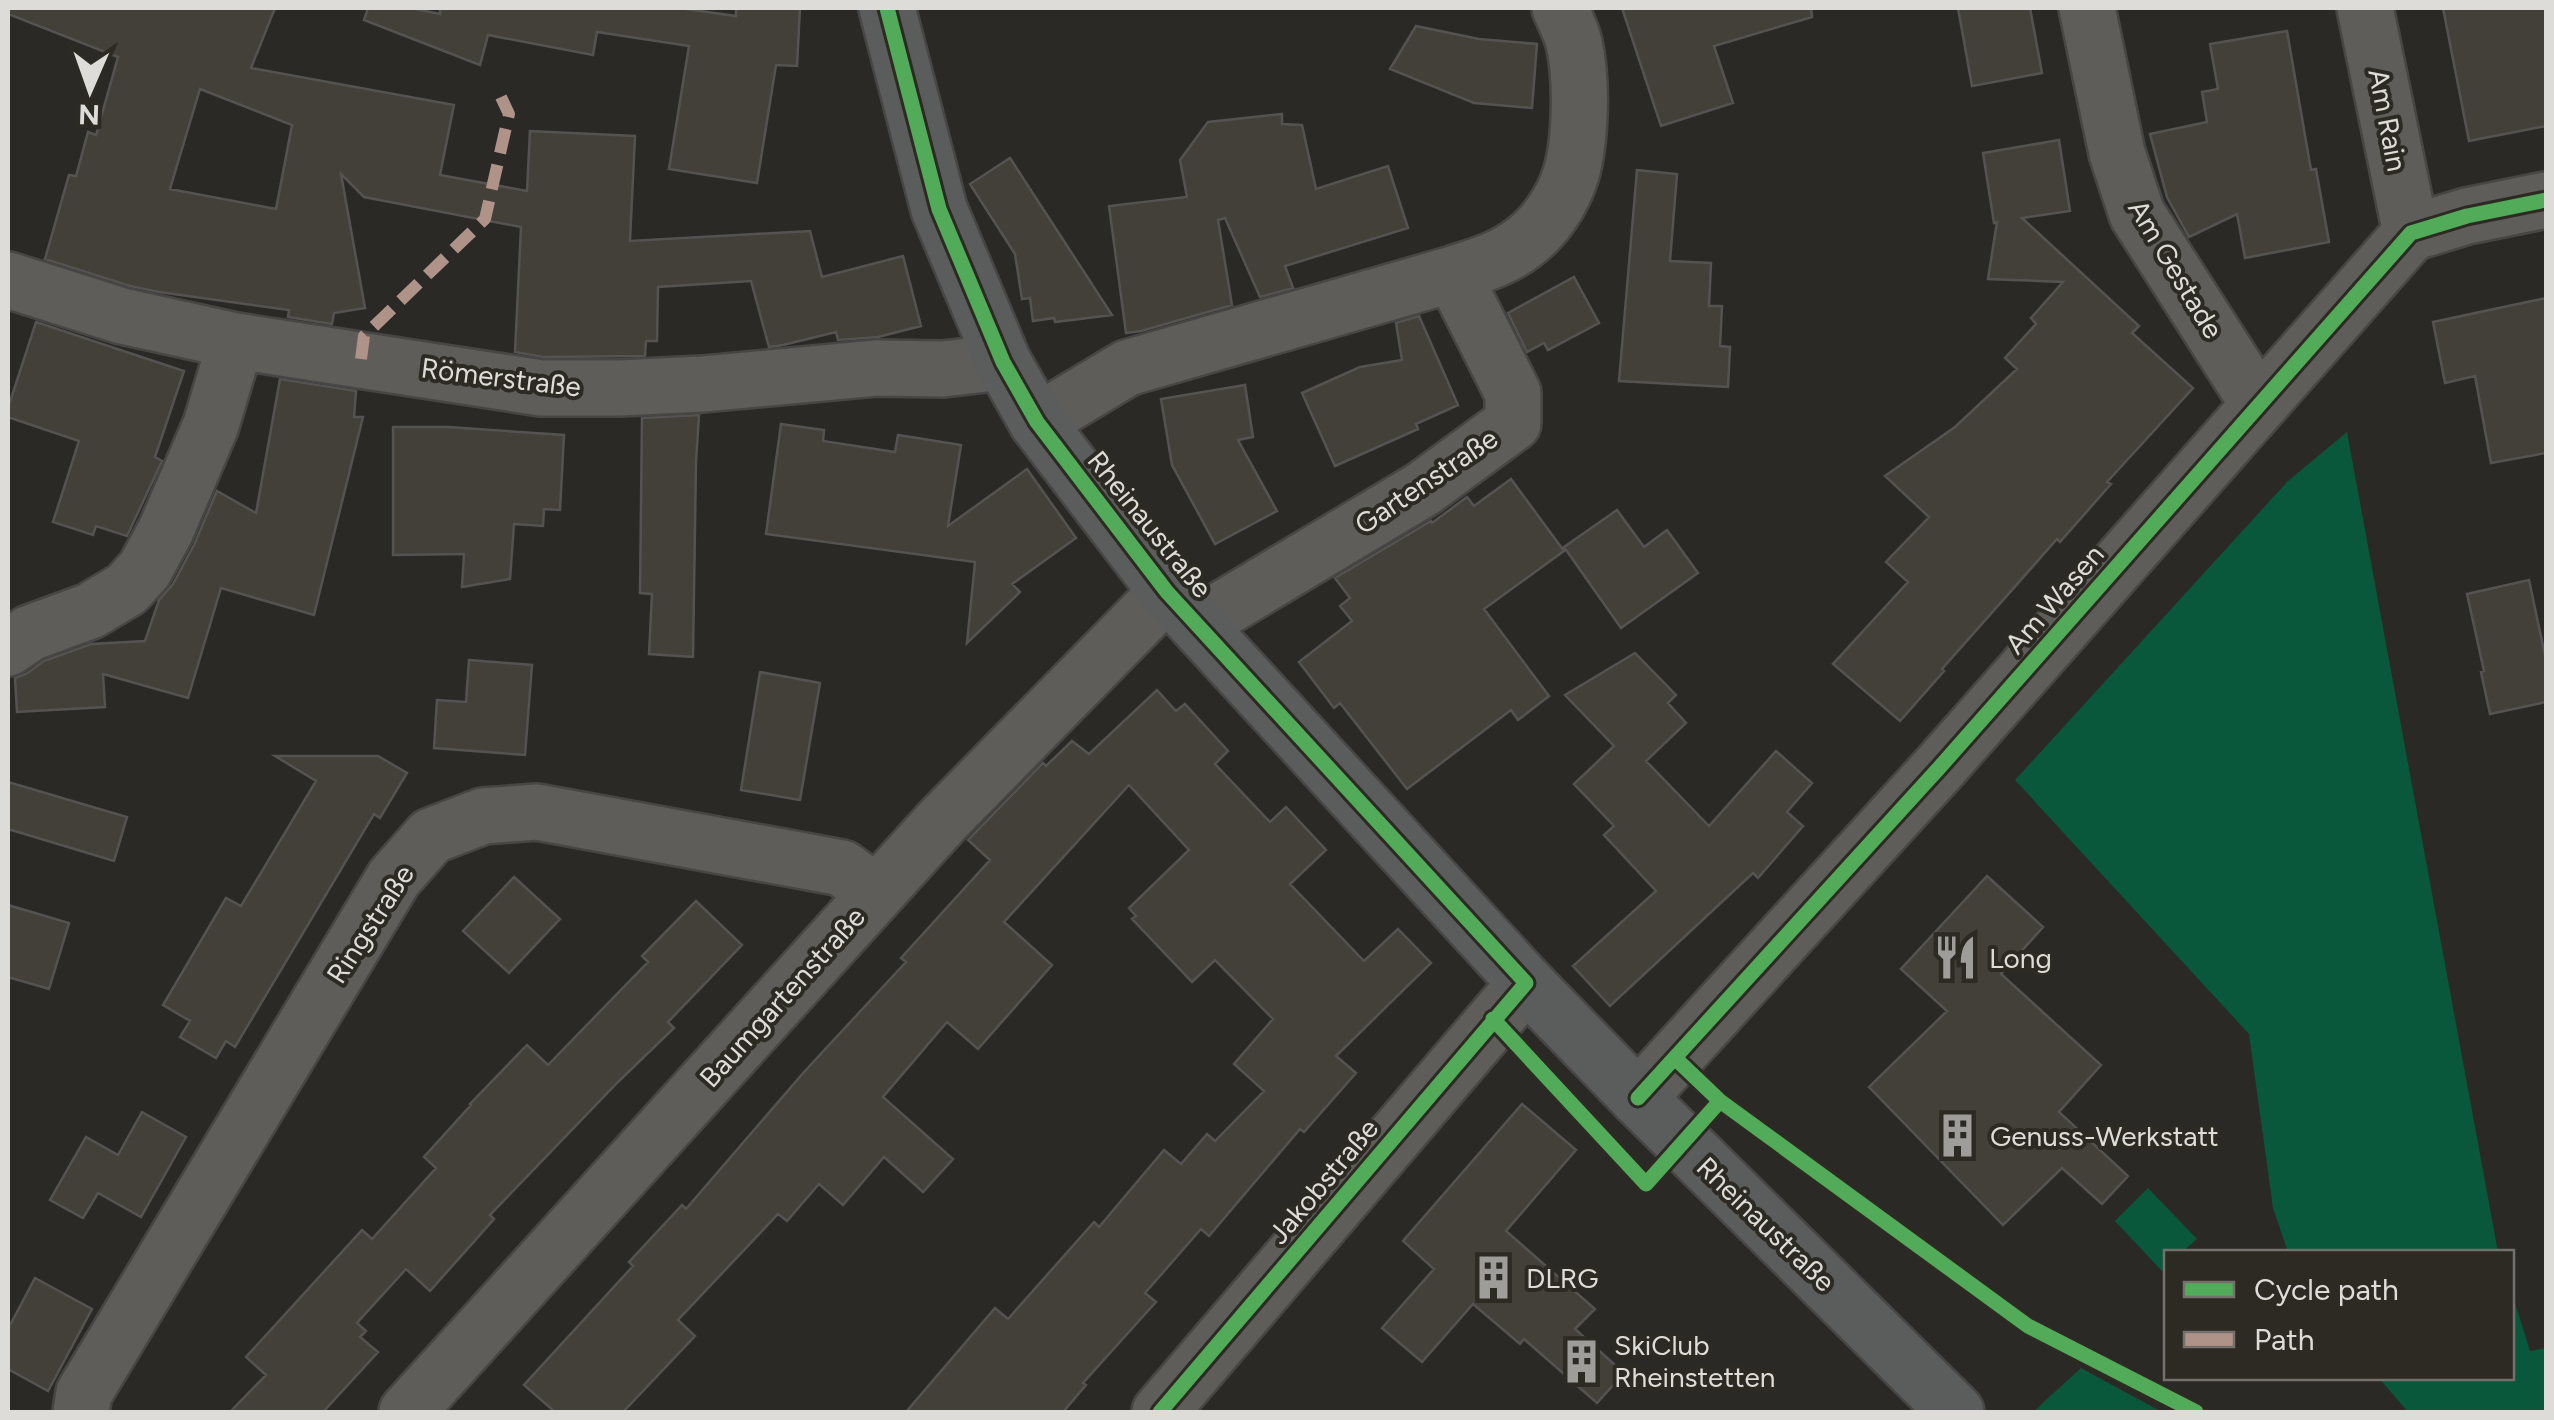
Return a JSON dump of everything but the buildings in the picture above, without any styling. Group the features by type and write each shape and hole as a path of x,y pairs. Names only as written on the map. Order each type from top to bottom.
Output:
{"street":[{"name":"Rheinaustraße","path":"887,8 939,209 1002,362 1037,422 1183,608 1526,982 1956,1412"},
{"path":"1037,422 1127,368 1453,274 1499,258 1525,242 1552,213 1571,174 1578,128 1579,79 1574,42 1560,8"},
{"name":"Am Gestade","path":"2087,8 2116,153 2137,214 2259,405"},
{"name":"Am Rain","path":"2365,8 2410,233"},
{"path":"2410,233 2467,216 2546,200"},
{"name":"Am Wasen","path":"1638,1098 1939,768 2410,233"},
{"name":"Gartenstraße","path":"1183,608 1423,489 1513,422 1513,393 1453,274"},
{"name":"Römerstraße","path":"8,280 122,316 236,341 541,388 703,384 877,368 943,369 1002,362"},
{"path":"8,648 30,633 90,610 127,590 145,569 211,425 236,341"},
{"name":"Baumgartenstraße","path":"407,1412 944,820 1183,608"},
{"name":"Ringstraße","path":"82,1412 84,1393 394,878 431,836 483,816 537,812 842,868 876,893"},
{"name":"Jakobstraße","path":"1160,1412 1526,982"}],"green space":[{"path":"2347,432 2498,1250 2287,1250 2273,1208 2249,1034 2015,780 2288,481"},
{"path":"2148,1188 2197,1239 2184,1250 2164,1250 2162,1271 2115,1221"},
{"path":"2514,1299 2530,1351 2546,1348 2546,1412 2408,1412 2381,1380 2514,1380"},
{"path":"2081,1368 2162,1412 2033,1412"}],"marked path":[{"path":"361,359 364,336 485,219 509,114 501,97"}],"cycle path":[{"path":"887,8 939,209 1003,362 1037,422 1167,592 1526,983 1160,1412"},
{"path":"1638,1098 1939,768 2411,233 2467,216 2546,200"},
{"path":"1493,1019 1646,1184 1720,1101"},
{"path":"1676,1059 1720,1101 2028,1326 2196,1412"}],"place":[{"name":"Long","path":"1956,958"},
{"name":"Genuss-Werkstatt","path":"1957,1136"},
{"name":"DLRG","path":"1493,1278"},
{"name":"SkiClub Rheinstetten","path":"1581,1361"}]}
